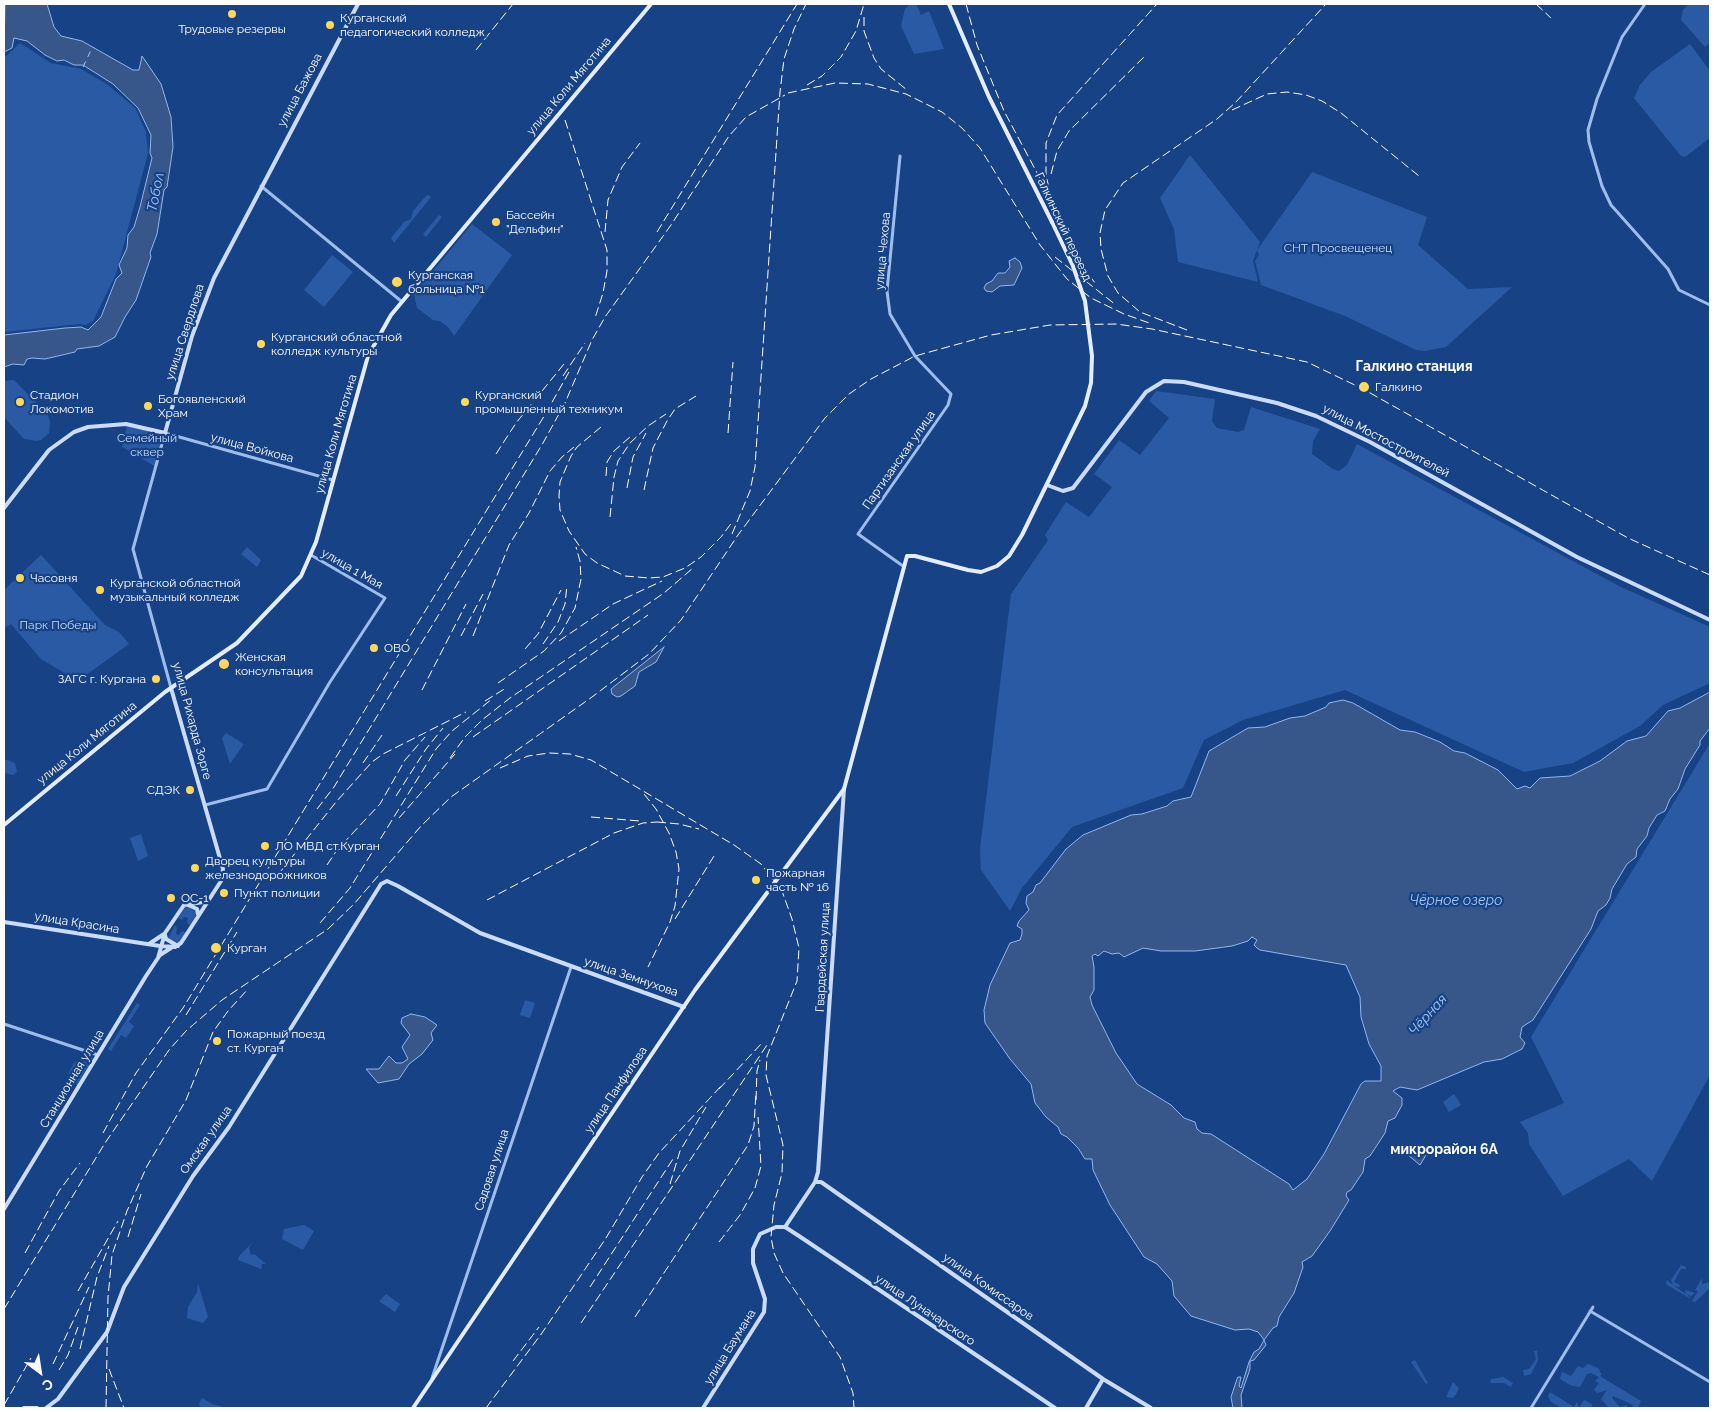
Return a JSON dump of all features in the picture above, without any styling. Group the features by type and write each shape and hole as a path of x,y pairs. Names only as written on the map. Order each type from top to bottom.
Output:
{"main road":[{"name":"улица Бажова","path":"261,186 358,4"},
{"name":"улица Коли Мяготина","path":"4,825 171,688 240,640 301,576 311,556 368,356 401,301 651,4"},
{"name":"Галкинский переезд","path":"903,566 907,556 912,556 974,571 989,570 1009,556 1047,484 1087,399 1091,383 1092,356 1085,301 1073,266 989,97 950,4"},
{"name":"улица Свердлова","path":"165,433 205,298 261,186"},
{"name":"улица Мостостроителей","path":"1047,484 1063,491 1074,488 1146,392 1164,381 1184,382 1276,403 1316,416 1370,442 1602,569 1710,620"},
{"path":"4,508 49,450 74,432 88,427 126,424 165,433"},
{"name":"Гвардейская улица","path":"785,1227 815,1182 818,1172 844,789 885,642 903,566"},
{"name":"улица Рихарда Зорге","path":"171,688 223,869 221,881 178,945"},
{"name":"улица Панфилова","path":"413,1408 684,1007 844,789"},
{"name":"улица Земнухова","path":"384,882 398,886 469,929 684,1007"},
{"name":"Омская улица","path":"46,1408 58,1399 107,1332 124,1287 193,1176 229,1127 379,886 384,882"},
{"path":"184,905 203,902 212,896"},
{"path":"184,905 197,909 198,916"},
{"name":"Станционная улица","path":"157,959 166,933 184,905"},
{"name":"улица Красина","path":"4,922 160,946"},
{"path":"157,959 156,951 147,945 166,933"},
{"path":"166,933 166,939 178,945"},
{"path":"160,946 178,945"},
{"name":"Станционная улица","path":"4,1209 157,959 164,951 178,945"},
{"path":"818,1172 831,1189"},
{"name":"улица Комиссаров","path":"815,1182 821,1182 1103,1378 1151,1408"},
{"name":"улица Баумана","path":"703,1408 764,1312 765,1298 753,1263 753,1249 756,1240 768,1229 785,1227"},
{"name":"улица Луначарского","path":"785,1227 1055,1408"},
{"path":"1086,1408 1103,1378"},
{"path":"24,1408 37,1408"}],"street":[{"path":"1646,4 1622,37 1597,99 1588,130 1589,142 1602,186 1612,205 1668,269 1679,290 1710,304"},
{"name":"улица Чехова","path":"900,156 887,291 890,314 905,341 924,366 950,394"},
{"path":"261,186 401,301"},
{"name":"Партизанская улица","path":"903,566 858,534 948,405 950,394"},
{"name":"улица Войкова","path":"165,433 333,480"},
{"name":"улица Свердлова","path":"133,549 165,433"},
{"name":"улица Рихарда Зорге","path":"133,549 171,688"},
{"name":"улица 1 Мая","path":"205,805 267,788 330,682 385,598 311,556"},
{"name":"Садовая улица","path":"432,1379 571,967"},
{"path":"4,1024 98,1055"},
{"path":"1531,1408 1593,1307"},
{"path":"1590,1311 1710,1382"}],"green space":[{"path":"910,4 916,4 921,15 929,11 944,49 914,54 901,26 905,9"},
{"path":"1688,4 1710,4 1710,43 1705,47 1681,20 1683,10"},
{"path":"20,43 51,63 81,69 108,85 135,108 146,132 148,153 116,274 93,321 86,325 79,324 4,332 4,58"},
{"path":"1690,44 1710,71 1710,138 1685,157 1681,156 1634,98 1640,85 1651,72"},
{"path":"1190,155 1260,242 1253,261 1258,282 1178,262 1174,229 1160,198"},
{"name":"СНТ Просвещенец","path":"1312,172 1427,217 1418,245 1468,289 1512,287 1446,347 1425,351 1416,350 1345,316 1261,285 1255,261 1259,255 1257,250"},
{"path":"429,195 431,197 394,243 391,238 404,222 411,219 413,211"},
{"path":"439,215 442,217 426,237 423,234"},
{"path":"472,224 512,255 454,336 448,327 440,321 433,320 417,308 414,294"},
{"path":"332,255 353,272 324,307 304,290"},
{"name":"Стадион Локомотив","path":"14,380 48,415 50,422 49,433 41,440 24,439 4,417 4,381"},
{"path":"1156,391 1215,399 1212,421 1217,428 1238,432 1244,430 1251,407 1320,429 1313,441 1312,454 1333,469 1339,471 1347,465 1357,444 1619,586 1710,627 1710,683 1663,705 1640,726 1573,763 1524,772 1345,690 1243,720 1204,740 1183,788 1072,827 1022,888 1010,911 981,870 980,849 1011,594 1048,540 1045,535 1066,502 1089,517 1112,487 1094,474 1119,440 1140,455 1169,418 1149,401"},
{"name":"Семейный сквер","path":"127,425 164,434 156,467 122,447"},
{"path":"247,547 261,560 257,567 241,554"},
{"name":"Парк Победы","path":"41,555 105,625 119,632 129,644 78,681 41,659 11,624 4,628 4,590"},
{"path":"226,733 244,744 230,764 222,738"},
{"path":"1710,743 1710,1075 1652,1181 1629,1159 1563,1196 1529,1144 1528,1133 1520,1122 1564,1103 1531,1037"},
{"path":"4,759 15,763 17,772 13,775 4,773"},
{"path":"141,834 148,856 138,861 130,838"},
{"path":"186,906 197,913 190,925 187,923 188,918 184,917 182,920 178,918"},
{"path":"175,925 177,928 176,934 178,935 183,931 186,933 179,943 168,938"},
{"path":"525,1000 535,1003 530,1018 520,1015"},
{"path":"137,1003 140,1005 129,1022 134,1026 126,1038 121,1035 111,1051 108,1049"},
{"path":"87,1056 93,1058 77,1085 71,1081 74,1077 68,1074 75,1061 81,1065"},
{"path":"1454,1094 1461,1105 1449,1112 1443,1102"},
{"path":"304,1225 314,1231 303,1250 282,1239 284,1229"},
{"path":"253,1242 249,1248 251,1255 254,1254 266,1264 262,1264 261,1269 238,1260 239,1256"},
{"path":"1681,1265 1686,1267 1686,1269 1681,1269 1674,1282 1680,1285 1679,1287 1674,1286 1686,1294 1685,1290 1695,1293 1691,1296 1687,1294 1691,1299 1666,1284 1667,1280 1673,1285 1671,1280"},
{"path":"1702,1278 1702,1284 1710,1282 1710,1288 1695,1302 1692,1301 1698,1291 1695,1290"},
{"path":"198,1283 208,1317 203,1323 187,1318 188,1307 197,1292"},
{"path":"386,1294 400,1304 395,1312 379,1301"},
{"path":"1534,1351 1537,1351 1538,1361 1531,1374 1524,1376 1523,1370 1529,1369 1536,1359"},
{"path":"1415,1360 1428,1383 1426,1384 1411,1362"},
{"path":"1588,1364 1598,1368 1602,1375 1600,1376 1641,1401 1638,1408 1632,1408 1633,1405 1613,1396 1612,1398 1620,1407 1627,1405 1627,1408 1609,1408 1601,1399 1607,1390 1597,1393 1594,1390 1599,1383 1595,1381 1599,1377 1591,1373 1587,1374 1580,1387 1570,1385 1560,1379 1562,1372 1571,1376 1578,1366 1583,1368"},
{"path":"1503,1377 1513,1383 1511,1387 1504,1383 1490,1383 1491,1379"},
{"path":"1453,1382 1459,1388 1453,1398 1446,1397"},
{"path":"1550,1392 1574,1407 1577,1402 1579,1408 1560,1407 1551,1402 1548,1396"},
{"path":"202,1398 212,1404 228,1408 201,1408 199,1404"},
{"path":"1584,1400 1592,1404 1592,1408 1579,1408"}],"water":[{"name":"Тобол","path":"5,4 47,4 54,27 61,36 82,41 133,70 139,70 142,56 161,84 171,117 173,147 167,187 164,190 157,234 150,253 151,257 136,300 115,337 99,346 77,349 75,352 45,359 27,359 24,365 13,364 4,367 4,335 81,327 88,330 101,317 116,279 122,273 119,265 127,248 128,235 134,227 152,158 150,153 151,135 138,108 113,84 83,65 74,65 64,60 57,61 45,55 27,41 14,38 12,48 4,52"},
{"path":"1015,258 1020,262 1022,268 1014,285 1000,286 992,292 986,291 984,288 986,284 992,281 998,273 1005,273 1010,267 1009,261"},
{"path":"664,647 656,662 639,672 635,686 621,696 617,697 612,694 611,689"},
{"name":"Чёрное озеро","path":"1710,692 1710,728 1700,741 1700,745 1685,769 1678,789 1670,799 1665,811 1657,815 1649,828 1647,836 1637,849 1636,857 1627,864 1612,889 1606,905 1598,911 1591,929 1533,1020 1522,1027 1520,1037 1525,1043 1522,1049 1502,1059 1484,1062 1417,1090 1400,1087 1393,1091 1402,1098 1402,1105 1395,1118 1388,1121 1385,1133 1370,1156 1365,1159 1363,1172 1351,1190 1347,1192 1346,1196 1349,1200 1330,1231 1312,1256 1302,1262 1303,1267 1294,1293 1279,1317 1277,1326 1273,1328 1264,1340 1258,1332 1249,1329 1235,1330 1191,1316 1174,1296 1172,1281 1157,1264 1144,1257 1110,1205 1093,1170 1092,1159 1085,1159 1078,1148 1061,1134 1058,1127 1046,1117 1035,1103 1031,1084 1010,1059 985,1023 984,1010 990,985 1010,943 1020,940 1022,934 1022,929 1017,926 1029,910 1026,903 1027,896 1033,892 1036,885 1040,883 1066,849 1083,835 1131,815 1142,814 1167,806 1173,801 1191,797 1209,751 1248,728 1265,727 1290,718 1305,716 1326,707 1329,703 1343,700 1353,703 1400,730 1415,732 1440,742 1454,751 1465,753 1498,770 1517,789 1525,786 1530,788 1540,778 1570,776 1600,761 1627,741 1646,736 1668,711 1680,708","holes":["1252,937 1257,940 1254,945 1260,950 1346,965 1360,997 1361,1017 1369,1044 1381,1066 1381,1081 1365,1081 1361,1084 1324,1154 1307,1179 1293,1190 1289,1184 1211,1134 1202,1133 1197,1129 1195,1122 1184,1118 1171,1105 1137,1084 1116,1053 1092,1005 1090,997 1094,990 1092,956 1095,954 1098,956 1104,951 1112,954 1119,953 1124,957 1143,948 1161,951 1195,951 1232,946 1248,941"]},
{"path":"411,1014 425,1017 437,1025 431,1033 433,1040 422,1054 409,1064 399,1079 378,1083 366,1069 379,1069 389,1056 396,1063 402,1063 408,1059 402,1047 410,1035 401,1023 402,1018"},
{"path":"1416,1146 1426,1155 1420,1165 1408,1155"},
{"path":"1264,1340 1266,1345 1254,1360 1250,1361 1250,1369 1241,1395 1242,1408 1233,1408 1231,1397 1237,1379 1241,1377 1239,1386 1241,1388 1249,1362 1254,1352 1259,1349"}],"ferry route":[{"path":"83,67 92,48"}],"railway":[{"path":"476,50 513,4"},
{"path":"657,232 797,4"},
{"path":"732,534 750,491 755,467 780,92 784,59 794,29 806,4"},
{"path":"807,85 822,76 841,57 856,31 864,4"},
{"path":"966,4 977,45 1004,111 1051,199 1078,260 1095,283"},
{"path":"1049,188 1046,175 1046,143 1057,115 1157,4"},
{"path":"1187,330 1140,312 1118,293 1108,276 1101,249 1100,233 1105,210 1123,183 1217,119 1236,102 1326,4"},
{"path":"1536,4 1551,18"},
{"path":"864,17 864,31 874,58 881,69 907,90"},
{"path":"1051,174 1057,151 1069,131 1145,56"},
{"path":"788,93 835,83 868,84 906,94 942,112 962,128 980,148 1040,245 1067,279 1091,298 1124,314 1152,324"},
{"path":"1232,110 1267,94 1287,92 1306,95 1322,101 1341,113 1419,176"},
{"path":"317,809 334,787 543,443 565,403 592,340 605,317 671,225 729,136 746,117 785,95"},
{"path":"565,120 607,250 607,271 603,293 595,318"},
{"path":"605,232 608,200 622,167 640,143"},
{"path":"1055,257 1116,305"},
{"path":"4,1309 105,1143 169,1050 186,1031 222,1000 328,929 354,904 421,826 451,797 649,654 681,620 738,535 825,418 849,394 871,379 915,356 991,335 1050,325 1116,324 1152,329 1307,362 1363,389 1628,538 1710,575"},
{"path":"563,376 585,343"},
{"path":"728,433 733,362"},
{"path":"496,454 516,423 564,364"},
{"path":"103,1133 136,1073 183,1008 546,413 569,372"},
{"path":"644,490 653,448 667,421 675,409 696,396"},
{"path":"610,517 614,477 618,461 630,443 648,426 666,414"},
{"path":"601,427 577,447 571,456 560,482 559,496 560,510 569,531 585,554 597,563 625,576 663,577 685,568 701,557 721,537 733,521"},
{"path":"627,488 633,457 646,433"},
{"path":"606,476 607,462 614,451 630,437"},
{"path":"473,636 509,545 529,513 550,471 574,447"},
{"path":"498,683 544,651 561,633 575,608 581,579 580,561 576,547"},
{"path":"450,758 465,737 482,720 510,698 664,593 693,568"},
{"path":"559,641 613,604 662,581"},
{"path":"543,644 558,622 565,604 567,585"},
{"path":"525,649 538,634 561,590"},
{"path":"461,636 483,594"},
{"path":"422,690 466,604"},
{"path":"473,737 648,615"},
{"path":"485,701 506,688"},
{"path":"320,923 350,888 436,749 452,731 492,699"},
{"path":"273,881 336,802 372,762 383,754 466,712"},
{"path":"396,796 426,749 443,728"},
{"path":"363,763 382,735"},
{"path":"327,865 337,850 380,804 405,760 425,737"},
{"path":"500,768 528,756 549,753 570,754 591,760 734,845 761,864 782,891 792,919 799,948 797,981 767,1056 766,1075 783,1145 782,1173 774,1205 771,1237 774,1253 783,1273 840,1357 853,1393 854,1408"},
{"path":"399,818 455,754"},
{"path":"644,794 656,809 669,833 676,852 679,869 675,906 670,922 648,967"},
{"path":"591,817 640,821"},
{"path":"657,822 679,824 699,829"},
{"path":"487,900 614,833 643,823 657,822"},
{"path":"675,919 714,856"},
{"path":"186,1015 237,932"},
{"path":"106,1408 108,1297 112,1255 127,1211 147,1166 186,1100 213,1032 228,1011 248,989"},
{"path":"719,1089 762,1043"},
{"path":"581,1323 767,1045"},
{"path":"756,1100 757,1071 760,1060"},
{"path":"486,1408 542,1333 606,1238 642,1177 659,1153 723,1084"},
{"path":"635,1317 748,1145 754,1126 756,1092"},
{"path":"670,1184 680,1151 706,1107"},
{"path":"719,1242 740,1215 755,1188 761,1166 758,1117"},
{"path":"590,1287 673,1159"},
{"path":"25,1253 59,1191 80,1163"},
{"path":"128,1237 141,1194"},
{"path":"78,1291 118,1221"},
{"path":"80,1349 97,1277 109,1246"},
{"path":"53,1364 89,1287"},
{"path":"59,1370 68,1355 78,1327"},
{"path":"513,1361 539,1327"},
{"path":"4,1405 31,1358"},
{"path":"109,1369 124,1408"}],"place":[{"name":"Трудовые резервы","path":"232,14"},
{"name":"Курганский педагогический колледж","path":"330,25"},
{"name":"Бассейн \"Дельфин\"","path":"496,222"},
{"name":"Курганская больница №1","path":"397,282"},
{"name":"Курганский областной колледж культуры","path":"261,344"},
{"name":"Галкино","path":"1364,387"},
{"name":"Стадион Локомотив","path":"20,402"},
{"name":"Курганский промышленный техникум","path":"465,402"},
{"name":"Богоявленский Храм","path":"148,406"},
{"name":"Часовня","path":"20,578"},
{"name":"Курганской областной музыкальный колледж","path":"100,590"},
{"name":"OBO","path":"374,648"},
{"name":"Женская консультация","path":"224,664"},
{"name":"ЗАГС г. Кургана","path":"156,679"},
{"name":"СДЭК","path":"190,790"},
{"name":"ЛО МВД ст.Курган","path":"265,846"},
{"name":"Дворец культуры железнодорожников","path":"195,868"},
{"name":"Пожарная часть № 16","path":"756,880"},
{"name":"Пункт полиции","path":"224,893"},
{"name":"ОС-1","path":"171,898"},
{"name":"Курган","path":"216,948"},
{"name":"Пожарный поезд ст. Курган","path":"217,1041"}],"district":[{"name":"Галкино станция","path":"1414,367"},
{"name":"микрорайон 6А","path":"1444,1150"}],"water label":[{"name":"Чёрная","path":"1428,1015"}]}
